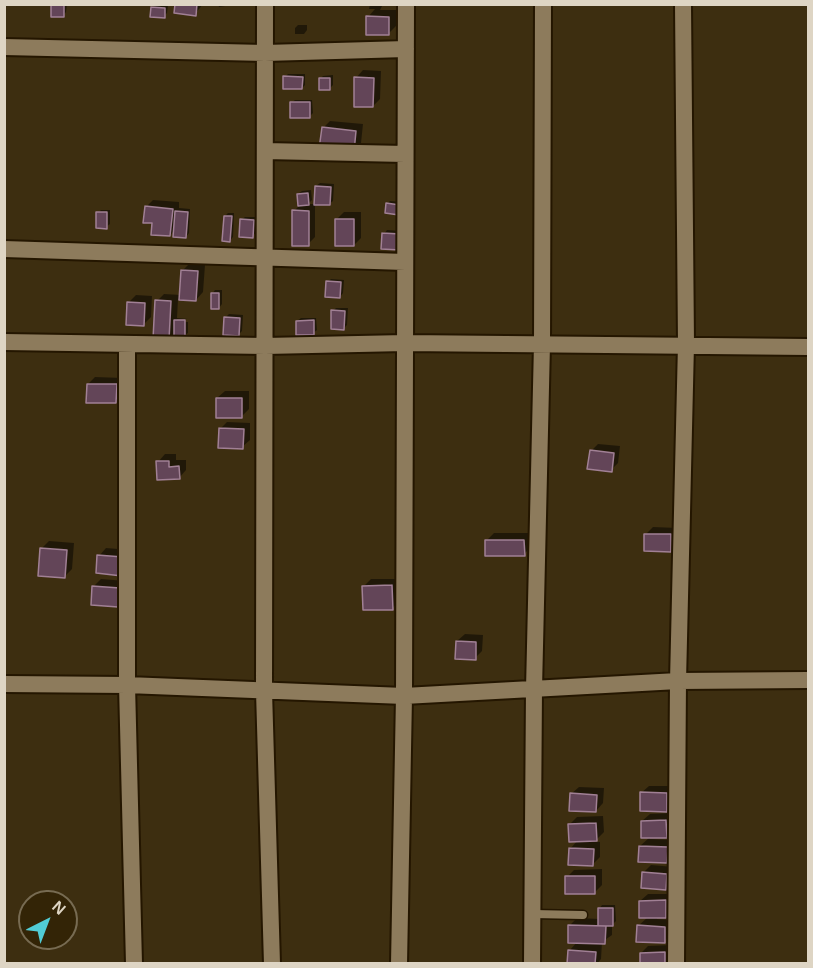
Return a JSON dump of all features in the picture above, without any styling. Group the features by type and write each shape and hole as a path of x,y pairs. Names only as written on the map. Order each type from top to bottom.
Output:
{"street":[{"path":"265,4 264,691 272,963"},
{"path":"399,963 404,696 406,4"},
{"path":"532,963 534,689 543,344 543,4"},
{"path":"675,963 678,681 686,344 684,4"},
{"path":"4,47 265,53 406,49"},
{"path":"265,152 405,154"},
{"path":"4,249 405,262"},
{"path":"4,342 265,346 405,343 808,347"},
{"path":"127,344 127,685 134,963"},
{"path":"4,684 127,685 404,696 678,681 808,680"}],"lane":[{"path":"533,914 583,915"}],"building":[{"path":"51,4 64,4 64,17 51,17"},
{"path":"175,4 197,4 196,16 174,13"},
{"path":"151,7 165,8 165,18 150,17"},
{"path":"366,16 389,17 389,35 366,35"},
{"path":"283,76 303,77 302,89 283,89"},
{"path":"354,77 374,78 373,107 354,107"},
{"path":"319,78 330,78 330,90 319,90"},
{"path":"290,102 310,102 310,118 290,118"},
{"path":"322,127 356,131 354,152 319,149"},
{"path":"315,186 331,187 330,205 314,205"},
{"path":"308,193 309,205 298,206 297,194"},
{"path":"386,203 400,205 399,215 385,213"},
{"path":"145,206 173,209 170,236 151,235 152,223 143,223"},
{"path":"292,210 309,211 309,246 292,246"},
{"path":"175,211 188,212 186,238 173,237"},
{"path":"96,212 107,212 107,229 96,228"},
{"path":"224,216 232,216 230,242 222,241"},
{"path":"240,219 254,220 253,238 239,237"},
{"path":"335,219 354,219 354,246 335,246"},
{"path":"382,233 401,234 400,250 381,249"},
{"path":"181,270 198,271 196,301 179,300"},
{"path":"326,281 341,282 340,298 325,297"},
{"path":"211,293 219,293 219,309 211,309"},
{"path":"155,300 171,301 169,340 153,339"},
{"path":"127,302 145,303 144,326 126,325"},
{"path":"331,310 345,311 344,330 331,329"},
{"path":"224,317 240,318 239,336 223,335"},
{"path":"174,320 185,320 185,338 174,338"},
{"path":"314,320 314,335 296,335 296,321"},
{"path":"87,384 117,384 116,403 86,403"},
{"path":"216,398 242,398 242,418 216,418"},
{"path":"219,428 244,429 243,449 218,448"},
{"path":"590,450 614,453 612,472 587,469"},
{"path":"156,461 169,461 169,467 179,466 180,479 157,480"},
{"path":"644,534 671,534 671,552 644,551"},
{"path":"485,540 524,540 525,556 485,556"},
{"path":"40,548 67,550 65,578 38,576"},
{"path":"97,555 123,557 122,576 96,573"},
{"path":"392,585 393,610 363,610 362,586"},
{"path":"92,586 120,588 118,607 91,605"},
{"path":"456,641 476,642 476,660 455,659"},
{"path":"640,792 667,793 667,812 640,811"},
{"path":"570,793 597,795 596,812 569,811"},
{"path":"666,820 667,838 641,838 641,821"},
{"path":"596,823 597,841 569,842 568,824"},
{"path":"639,846 668,847 667,863 638,862"},
{"path":"569,848 594,849 593,866 568,865"},
{"path":"642,872 667,874 666,890 641,888"},
{"path":"565,876 595,876 595,894 565,894"},
{"path":"666,900 666,918 639,918 639,901"},
{"path":"598,908 613,908 613,926 598,926"},
{"path":"568,925 606,926 605,944 568,943"},
{"path":"637,925 665,927 665,943 636,942"},
{"path":"568,950 596,952 595,964 567,964"},
{"path":"665,952 665,964 640,964 640,953"}]}
